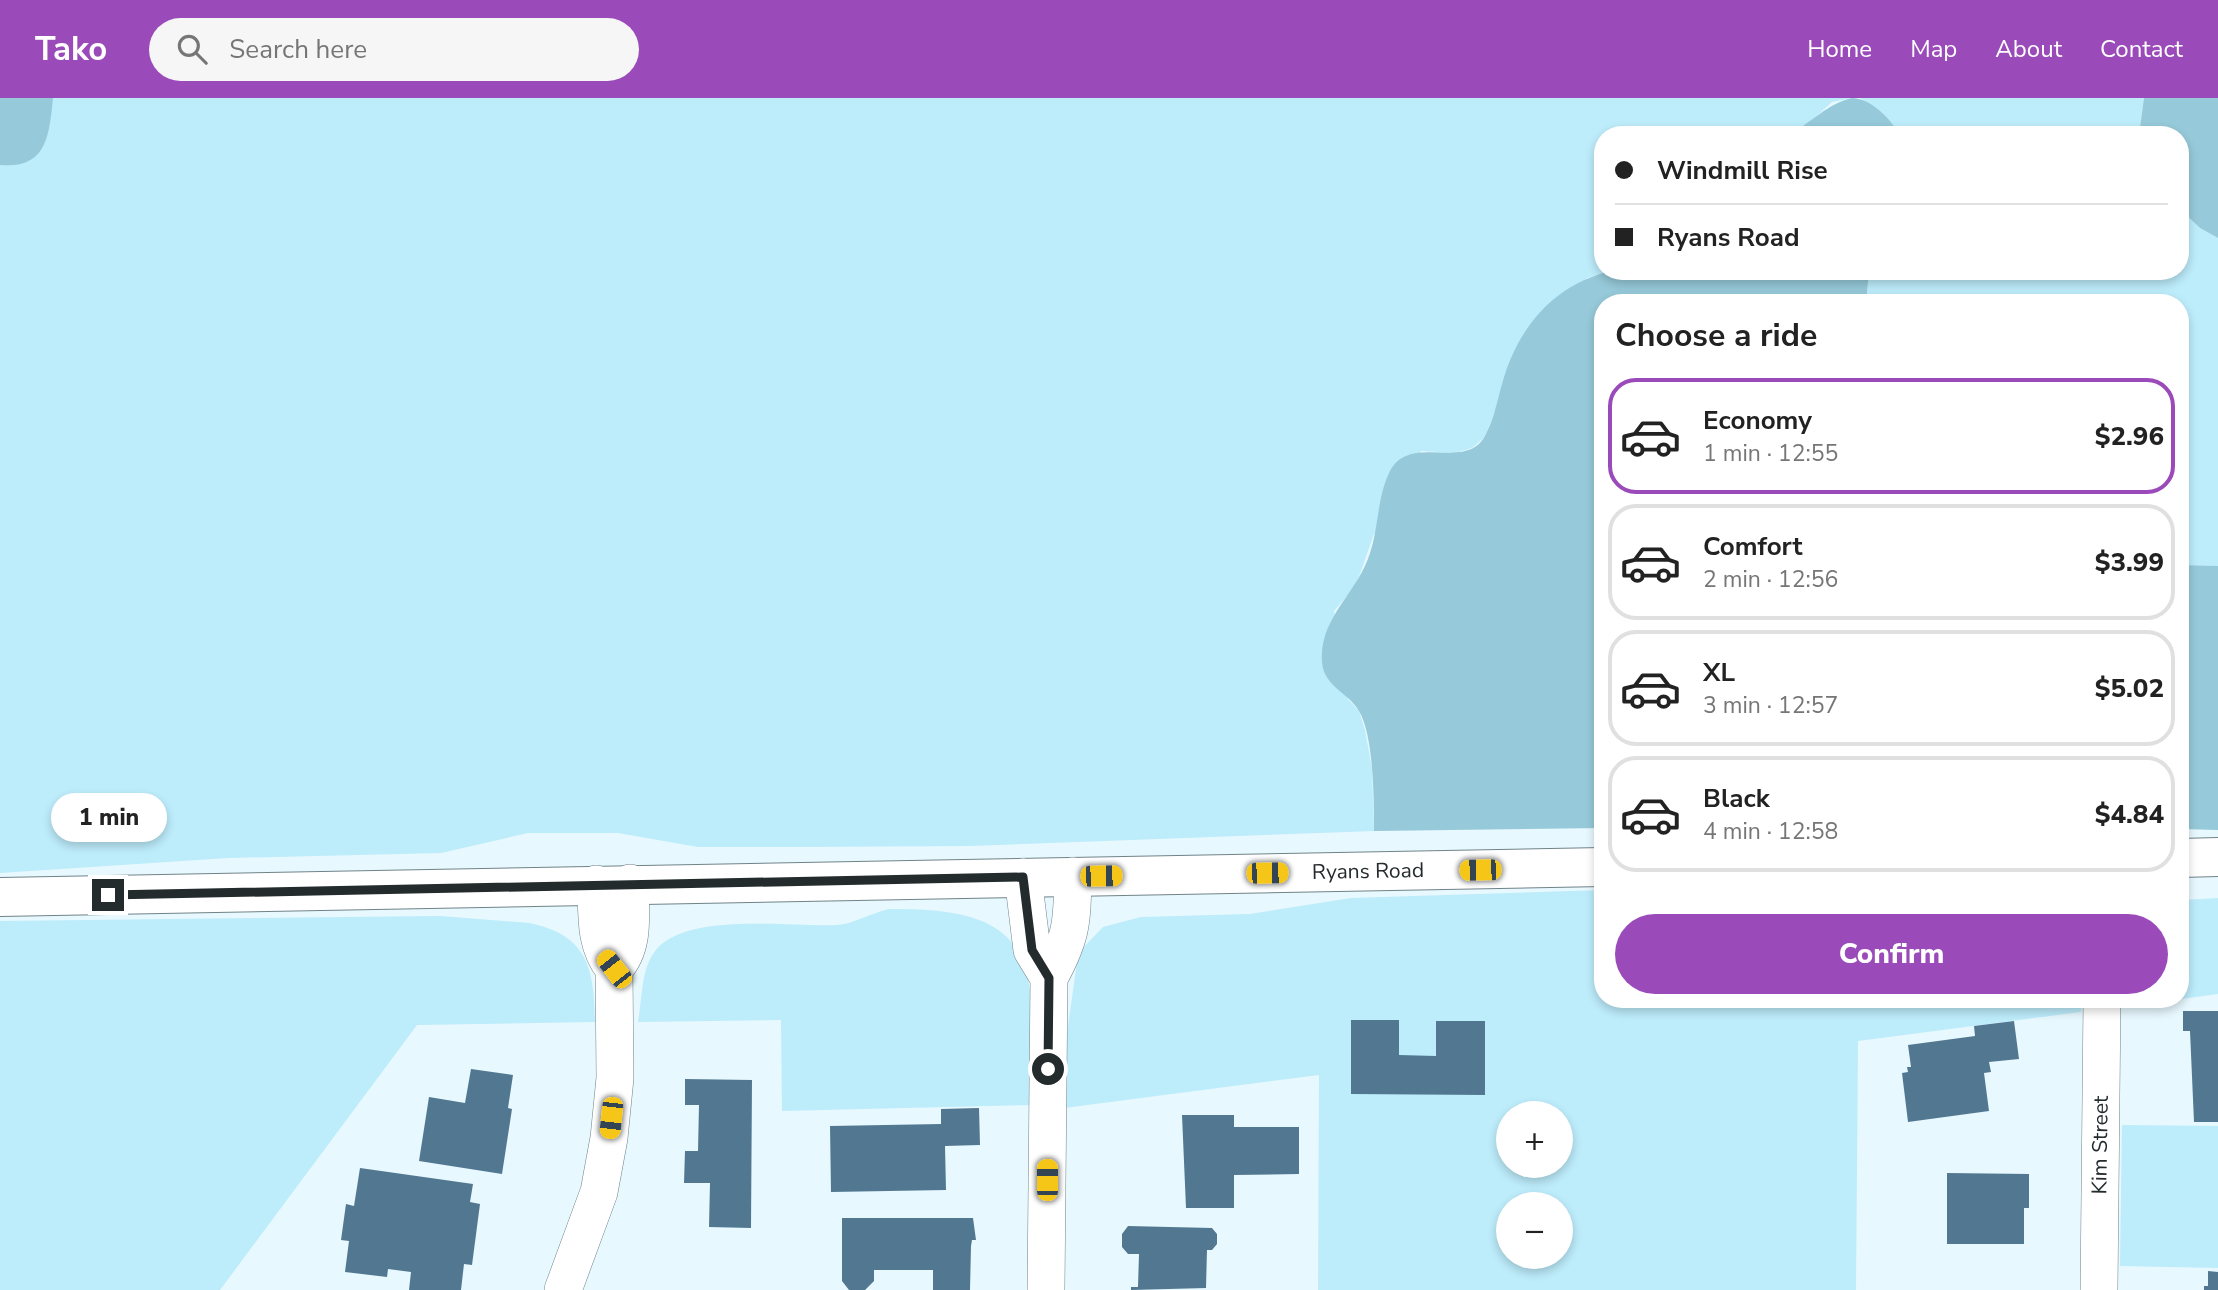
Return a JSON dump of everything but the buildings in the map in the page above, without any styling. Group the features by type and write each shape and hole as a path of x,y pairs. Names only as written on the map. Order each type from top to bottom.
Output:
{"main road":[{"path":"2189,858 2218,857"},
{"name":"Ryans Road","path":"0,897 1594,867"}],"street":[{"path":"1046,1290 1049,978 1067,944 1072,919 1073,876"},
{"path":"1023,877 1032,950 1049,978"},
{"path":"563,1290 598,1192 608,1138 615,1078 614,969 623,960 628,946 613,884"},
{"name":"Kim Street","path":"2099,1290 2102,1008"}],"shaded area":[{"path":"0,98 1852,98 1832,102 1805,126 1594,126 1594,276 1587,278 1495,410 1485,437 1472,448 1455,453 1421,451 1374,534 1356,585 1334,611 1348,699 1359,711 1365,730 1372,769 1374,831 969,846 802,847 698,847 618,833 528,833 441,853 228,858 0,873"},
{"path":"0,98 53,98 47,137 43,147 28,162 0,165"},
{"path":"1852,98 1866,102 1880,110 1893,126 1802,126"},
{"path":"1860,98 2144,98 2140,126 1892,126 1883,113"},
{"path":"2144,98 2218,98 2218,238 2200,228 2189,218 2189,126 2140,126"},
{"path":"2189,218 2200,228 2218,238 2218,566 2189,565 2189,294 1867,294 1868,280 2189,280"},
{"path":"1593,276 1594,280 1868,280 1867,294 1594,294 1594,828 1374,831 1372,769 1364,722 1354,704 1327,678 1322,662 1323,646 1333,618 1357,581 1370,553 1386,481 1399,460 1411,454 1453,453 1478,445 1490,425 1511,358 1528,328 1550,302 1577,283"},
{"path":"2189,565 2218,566 2218,830 2189,829"},
{"path":"1594,890 1594,1008 2081,1008 2081,1012 1858,1041 1856,1290 1318,1290 1319,1075 1064,1108 1064,1055 1077,962 1083,948 1103,927 1141,917 1250,914 1351,898"},
{"path":"2218,898 2218,994 2189,998 2189,900"},
{"path":"889,909 942,911 980,920 1006,936 1021,958 1029,986 1032,1020 1030,1105 782,1111 781,1020 638,1022 646,969 653,954 667,940 687,931 711,926 838,925"},
{"path":"440,916 529,923 564,936 576,946 589,971 593,986 595,1022 417,1025 220,1290 0,1290 0,921"},
{"path":"2122,1125 2218,1126 2218,1268 2120,1266"}],"route":[{"path":"108,895 1023,877 1032,950 1049,978 1048,1069"}]}
